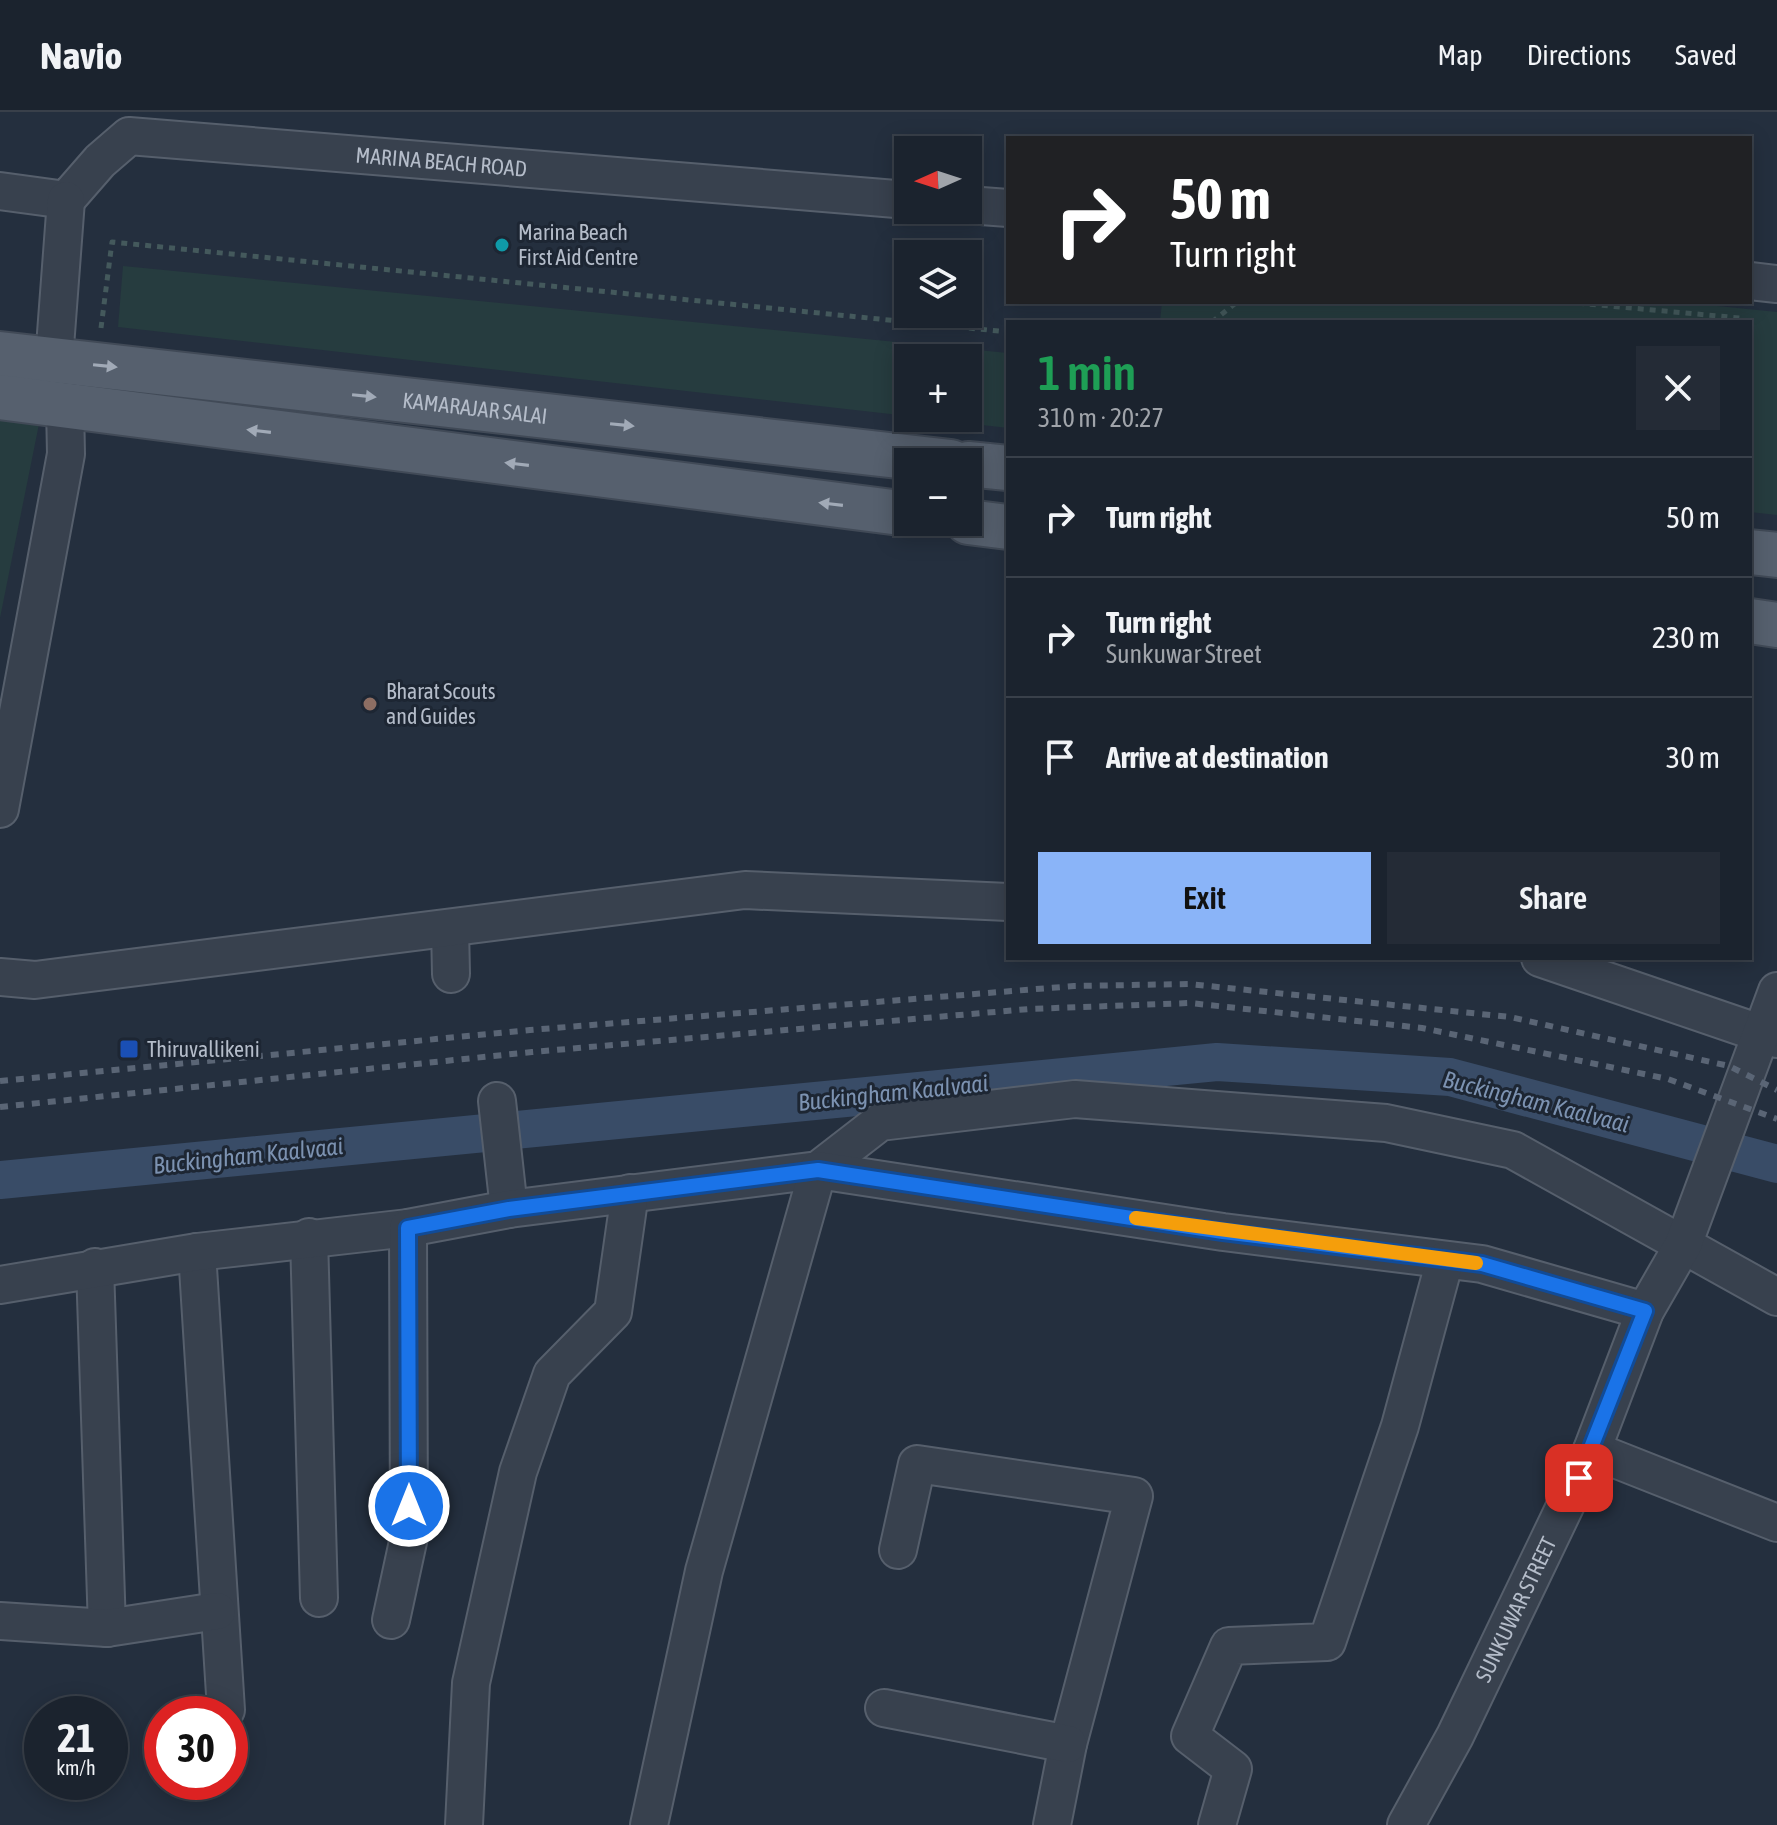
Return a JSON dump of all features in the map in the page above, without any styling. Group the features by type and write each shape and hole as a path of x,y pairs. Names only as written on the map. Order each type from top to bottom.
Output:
{"main road":[{"name":"KAMARAJAR SALAI","path":"0,354 894,456"},
{"path":"0,397 894,512"},
{"path":"982,465 1006,468"},
{"path":"982,524 1006,527"},
{"path":"1752,552 1777,555"},
{"path":"1752,621 1777,625"}],"street":[{"name":"MARINA BEACH ROAD","path":"66,200 100,161 129,136 894,199"},
{"path":"0,191 66,200 75,363 65,406 66,454 0,809"},
{"path":"982,206 1006,208"},
{"path":"1752,281 1777,284"},
{"path":"0,977 35,980 745,890 1006,902"},
{"path":"450,928 451,974"},
{"path":"1545,960 1765,1043"},
{"name":"SUNKUWAR STREET","path":"1406,1825 1455,1736 1592,1450 1645,1311 1683,1245 1703,1188 1765,1043 1777,991"},
{"path":"649,1825 704,1571 818,1170 880,1122 1075,1099 1386,1123 1513,1150 1777,1297"},
{"path":"497,1101 509,1209"},
{"path":"0,1285 197,1252 408,1228 509,1209 818,1170 1223,1232 1482,1264 1645,1311"},
{"path":"464,1825 471,1683 518,1472 552,1374 613,1312 630,1193"},
{"path":"391,1620 409,1537 408,1228"},
{"path":"309,1237 319,1598"},
{"path":"197,1252 217,1611 225,1696"},
{"path":"1217,1825 1233,1769 1190,1736 1229,1646 1327,1642 1400,1426 1445,1260"},
{"path":"95,1267 107,1628"},
{"path":"1592,1450 1777,1523"},
{"path":"898,1550 917,1464 1134,1496 1068,1744 1052,1825"},
{"path":"0,1621 107,1628 217,1611"},
{"path":"884,1708 1068,1744"}],"path":[{"path":"75,363 112,242 1006,332"},
{"path":"1214,320 1234,304"},
{"path":"1587,304 1747,319"}],"green space":[{"path":"123,266 916,344 894,344 894,414 118,327"},
{"path":"1162,304 1698,304 1777,312 1777,515 1752,512 1752,320 1160,320"},
{"path":"982,350 1006,353 1006,428 982,425"},
{"path":"0,420 39,424 0,618"}],"waterway":[{"name":"Buckingham Kaalvaai","path":"0,1180 1217,1062 1450,1077 1777,1164"}],"railway":[{"path":"0,1081 530,1030 1074,986 1189,984 1510,1017 1729,1066 1777,1090"},
{"path":"0,1107 532,1052 1029,1009 1190,1003 1422,1028 1668,1079 1777,1119"}],"slow traffic":[{"path":"1136,1218 1223,1232 1476,1263"}],"place":[{"name":"Marina Beach First Aid Centre","path":"502,245"},
{"name":"Bharat Scouts and Guides","path":"370,704"},
{"name":"Thiruvallikeni","path":"129,1049"}],"route":[{"path":"409,1506 408,1228 509,1209 818,1170 1223,1232 1482,1264 1645,1311 1579,1478"}]}
